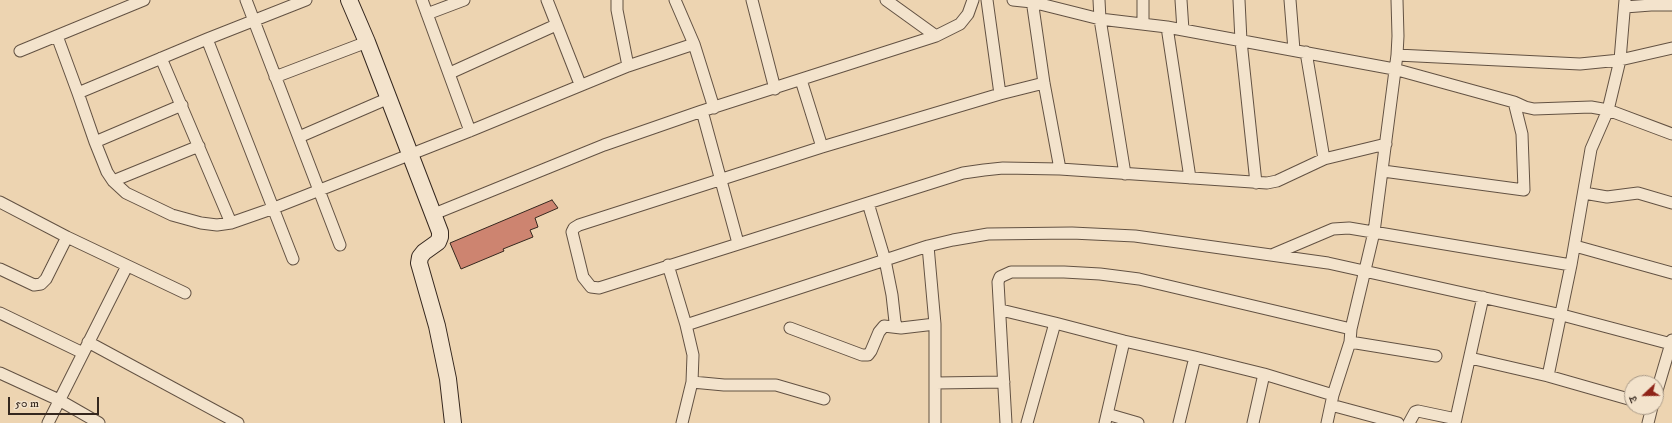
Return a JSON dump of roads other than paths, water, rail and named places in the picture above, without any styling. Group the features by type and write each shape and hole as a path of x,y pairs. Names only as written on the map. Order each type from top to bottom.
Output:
{"street":[{"path":"20,51 144,0"},
{"path":"246,0 340,245"},
{"path":"78,93 207,39 306,0"},
{"path":"349,0 411,154 434,214 440,237 438,242 424,252 420,257 419,263 439,332 448,379 453,423"},
{"path":"422,0 470,131"},
{"path":"427,14 464,0"},
{"path":"547,0 580,84"},
{"path":"617,0 617,10 628,66"},
{"path":"675,0 694,44 714,108"},
{"path":"752,0 775,89"},
{"path":"886,0 936,36"},
{"path":"434,214 604,145 936,36 960,24 968,14 973,0"},
{"path":"986,0 1000,94"},
{"path":"1013,0 1032,1 1100,18 1167,27 1394,69 1514,102 1534,109 1591,107 1608,110 1672,134"},
{"path":"1100,0 1100,18 1125,174"},
{"path":"1143,0 1143,24"},
{"path":"1182,0 1183,30"},
{"path":"1240,0 1241,41 1256,183"},
{"path":"1290,0 1294,50"},
{"path":"1327,423 1332,400 1350,342 1351,329 1366,272 1374,232 1397,55 1397,0"},
{"path":"1032,1 1044,83 1060,169"},
{"path":"1548,376 1562,315 1591,149 1608,110 1620,60 1625,4 1672,5"},
{"path":"450,73 556,25"},
{"path":"1167,27 1190,178"},
{"path":"57,36 95,142 107,172 113,181 126,193 172,215 201,223 218,225 231,223 274,208 470,131 580,84 694,44"},
{"path":"207,39 293,260"},
{"path":"276,77 367,42"},
{"path":"1397,55 1580,64 1620,60 1672,48"},
{"path":"1306,52 1324,159"},
{"path":"161,58 231,223"},
{"path":"802,80 822,147"},
{"path":"1044,83 1000,94 822,147 592,220 574,228 572,232 584,277 591,287 599,288 868,203 963,174 984,170 1003,168 1060,169 1267,183 1277,181 1324,159 1386,144"},
{"path":"299,136 389,98"},
{"path":"1383,171 1524,190 1522,134 1514,102"},
{"path":"95,142 182,105"},
{"path":"702,112 738,243"},
{"path":"113,181 199,146"},
{"path":"1584,193 1607,196 1638,193 1672,203"},
{"path":"0,202 67,237 185,294"},
{"path":"868,203 884,260 897,327"},
{"path":"1273,254 1340,228 1349,228 1571,266"},
{"path":"686,325 928,246 954,240 988,234 1072,233 1135,236 1273,254 1328,263 1562,315 1671,342 1669,360 1663,375"},
{"path":"0,269 34,285 41,284 46,279 67,237"},
{"path":"928,246 935,324 935,423"},
{"path":"1574,246 1672,273"},
{"path":"668,265 686,325 693,355 692,382 682,423"},
{"path":"48,423 127,266"},
{"path":"1006,423 1001,310 998,282 1000,277 1010,272 1064,272 1100,274 1139,279 1351,329"},
{"path":"1408,423 1415,412 1418,411 1456,421 1483,297"},
{"path":"1001,310 1264,374 1398,423"},
{"path":"0,313 83,353"},
{"path":"1027,423 1055,323"},
{"path":"790,328 862,355 868,355 882,328 889,326 901,328 935,324"},
{"path":"1124,341 1106,418 1138,423"},
{"path":"88,342 238,423"},
{"path":"1350,342 1436,356"},
{"path":"1180,423 1195,357"},
{"path":"1470,358 1548,376 1624,398"},
{"path":"0,373 59,400 99,423"},
{"path":"1253,423 1264,374"},
{"path":"692,382 724,385 776,385 824,399"},
{"path":"936,383 1004,382"}]}
